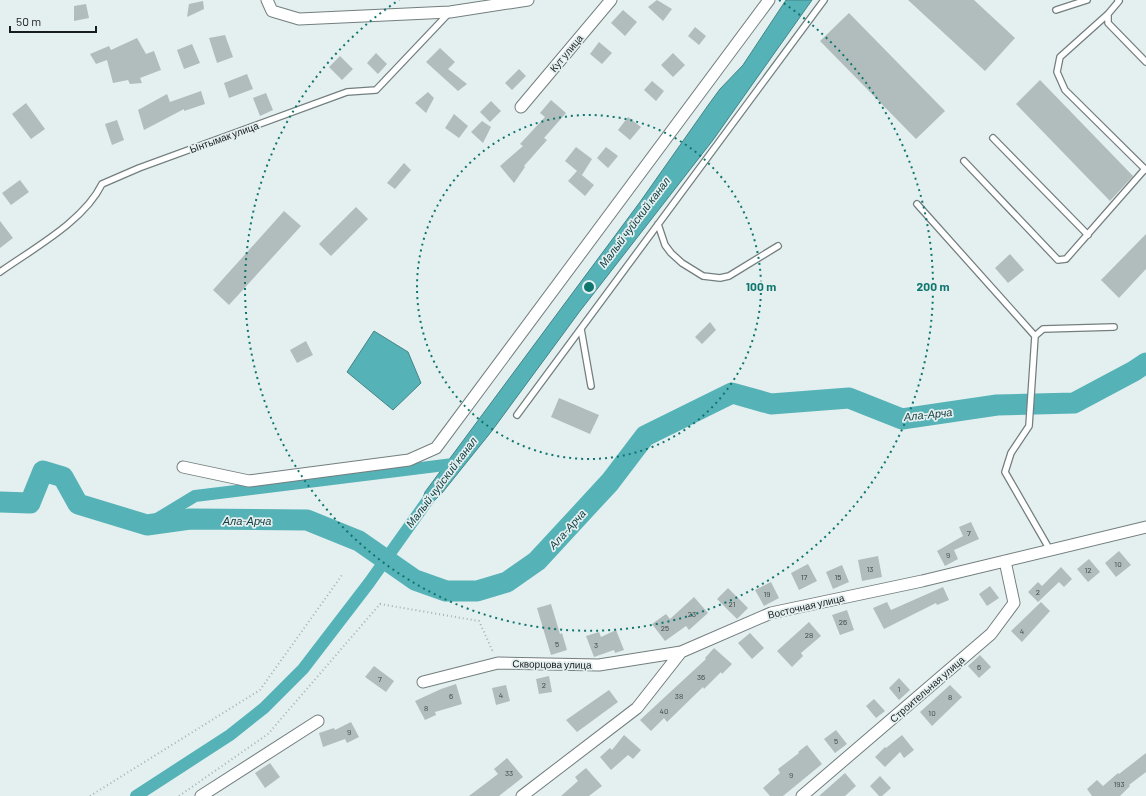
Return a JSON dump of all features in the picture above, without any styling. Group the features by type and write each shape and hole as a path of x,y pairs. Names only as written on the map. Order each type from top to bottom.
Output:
{"street":[{"path":"267,0 272,10 299,19 450,12 528,0"},
{"name":"Кут улица","path":"521,107 611,0"},
{"path":"183,468 249,481 409,460 436,448 768,0"},
{"name":"Восточная улица","path":"522,796 637,708 682,652 771,613 922,581 1146,527"},
{"name":"Строительная улица","path":"802,796 991,634 1014,603 1005,561"},
{"name":"Скворцова улица","path":"423,682 498,663 599,665 682,652"},
{"path":"201,796 318,721"}],"lane":[{"path":"517,415 824,0"},
{"path":"1056,10 1087,0"},
{"path":"964,161 1058,260 1066,259 1145,170 1065,90 1057,72 1060,57 1108,14 1118,0"},
{"name":"Ынтымак улица","path":"0,272 81,214 96,197 102,184 147,165 347,92 376,90 450,12"},
{"path":"1108,14 1108,23 1146,62"},
{"path":"993,138 1088,235"},
{"path":"917,204 1035,336 1029,426 1011,452 1005,472 1050,550"},
{"path":"658,224 665,245 671,253 682,263 703,276 720,278 729,276 778,246"},
{"path":"1035,336 1044,329 1114,327"},
{"path":"581,328 591,386"}],"path":[{"path":"90,796 260,690 342,575"},
{"path":"180,796 268,734 380,604 479,621 498,663"}],"water":[{"name":"Малый чуйский канал","path":"786,0 812,0 713,140 580,311 491,432 442,493 429,506 422,501 425,492 640,202 720,89 743,65"},
{"path":"374,331 408,352 421,383 393,410 347,372"}],"building":[{"path":"657,0 672,9 663,21 648,7"},
{"path":"908,0 974,0 1015,38 985,71"},
{"path":"203,1 204,9 187,17 189,4"},
{"path":"86,4 89,18 74,21 74,6"},
{"path":"623,10 637,22 625,36 611,23"},
{"path":"849,13 945,111 916,139 820,41"},
{"path":"695,27 706,36 699,45 688,36"},
{"path":"225,35 233,57 217,63 209,38"},
{"path":"137,38 146,54 154,51 161,70 140,78 142,83 130,84 128,80 113,83 107,60 96,64 90,54 109,46 111,50"},
{"path":"599,42 612,53 602,64 590,54"},
{"path":"192,44 200,63 184,69 177,50"},
{"path":"440,48 455,62 448,69 467,84 458,91 426,62"},
{"path":"376,53 387,64 378,74 367,63"},
{"path":"673,53 685,65 673,77 661,65"},
{"path":"340,56 353,69 342,80 329,67"},
{"path":"519,69 526,76 512,90 505,83"},
{"path":"247,74 253,89 229,98 224,83"},
{"path":"1040,80 1133,176 1110,201 1016,104"},
{"path":"652,81 664,91 656,101 644,90"},
{"path":"201,91 205,104 184,111 184,109 144,130 138,110 167,94 170,102"},
{"path":"428,92 434,98 426,113 415,103"},
{"path":"266,93 273,110 260,116 253,98"},
{"path":"551,100 566,113 544,138 547,140 524,166 525,167 514,183 500,166 523,146 520,144 545,117 540,113"},
{"path":"491,101 501,111 490,122 480,112"},
{"path":"26,103 45,129 31,139 12,114"},
{"path":"454,114 468,126 459,138 445,128"},
{"path":"628,117 641,127 630,140 618,130"},
{"path":"117,120 124,140 112,145 105,124"},
{"path":"482,121 491,127 483,143 471,132"},
{"path":"576,147 592,159 582,175 565,161"},
{"path":"606,147 618,156 608,168 597,158"},
{"path":"404,163 411,170 395,189 387,183"},
{"path":"577,171 594,185 585,196 568,181"},
{"path":"20,180 29,192 11,205 2,193"},
{"path":"356,207 368,219 331,256 319,244"},
{"path":"284,211 301,226 229,305 213,290"},
{"path":"0,221 13,238 0,248"},
{"path":"1146,234 1146,269 1119,298 1101,280"},
{"path":"1010,254 1024,270 1008,283 995,268"},
{"path":"710,322 716,330 702,344 695,337"},
{"path":"306,341 313,355 297,363 290,350"},
{"path":"559,398 599,415 590,434 551,417"},
{"path":"971,522 979,539 954,550 958,559 945,566 937,551 963,536 959,527"},
{"path":"1119,551 1131,565 1116,577 1105,563"},
{"path":"878,556 882,577 862,581 858,560"},
{"path":"1089,559 1100,572 1088,582 1077,569"},
{"path":"808,564 817,581 799,590 791,573"},
{"path":"842,565 849,582 833,589 826,572"},
{"path":"1061,567 1072,579 1064,587 1059,582 1038,602 1028,592 1038,582 1042,586"},
{"path":"771,582 779,598 764,606 755,590"},
{"path":"990,586 999,598 987,606 979,594"},
{"path":"943,587 949,600 937,605 936,603 884,629 873,608 887,602 891,610"},
{"path":"728,588 748,608 737,619 717,599"},
{"path":"694,597 708,613 689,630 686,626 665,641 652,624 666,614 670,619"},
{"path":"1041,602 1050,611 1022,642 1011,631"},
{"path":"551,604 560,634 562,633 567,650 551,655 537,608"},
{"path":"847,610 854,630 840,635 832,615"},
{"path":"809,622 821,636 801,653 803,656 792,667 777,651"},
{"path":"616,630 624,650 615,653 614,650 594,657 586,636 599,632 601,637"},
{"path":"750,633 764,648 752,659 738,643"},
{"path":"714,648 732,664 722,674 721,672 704,689 703,687 667,722 664,718 651,731 640,720 706,659 705,658"},
{"path":"980,655 991,667 979,678 968,666"},
{"path":"374,666 394,681 386,692 365,677"},
{"path":"549,676 552,692 539,694 536,679"},
{"path":"899,678 910,690 899,700 889,688"},
{"path":"456,684 462,704 435,712 436,715 425,720 415,701"},
{"path":"506,685 510,701 496,705 492,688"},
{"path":"950,685 962,697 932,726 920,712"},
{"path":"609,690 618,702 577,732 566,720"},
{"path":"874,699 885,711 876,718 866,706"},
{"path":"351,722 359,737 347,743 345,739 323,747 319,733 334,728 335,730"},
{"path":"836,730 847,744 835,753 824,739"},
{"path":"624,735 641,750 633,759 628,755 611,770 600,757 610,748 612,750"},
{"path":"902,735 914,750 904,758 900,752 885,767 875,757 885,747 886,748"},
{"path":"807,745 822,764 783,796 770,796 763,788 780,773 778,769"},
{"path":"1146,753 1146,772 1129,785 1130,786 1120,796 1092,796 1087,789 1097,780 1103,786"},
{"path":"507,758 523,777 499,796 469,796 498,774 494,769"},
{"path":"270,763 280,777 265,788 255,773"},
{"path":"586,768 602,786 589,796 561,796 578,781 575,777"},
{"path":"845,773 856,786 845,796 819,796"},
{"path":"880,776 891,788 882,796 879,796 870,786"}],"waterway":[{"name":"Ала-Арча","path":"0,502 30,503 43,471 63,477 78,504 147,525 190,519 307,520 359,541 415,580 446,591 477,591 507,582 537,561 610,482 645,436 732,393 771,404 849,398 902,419 997,405 1074,403 1146,363"},
{"name":"Малый чуйский канал","path":"147,525 195,496 453,464"},
{"name":"Малый чуйский канал","path":"136,796 230,735 264,708 303,669 369,583 435,490"}]}
